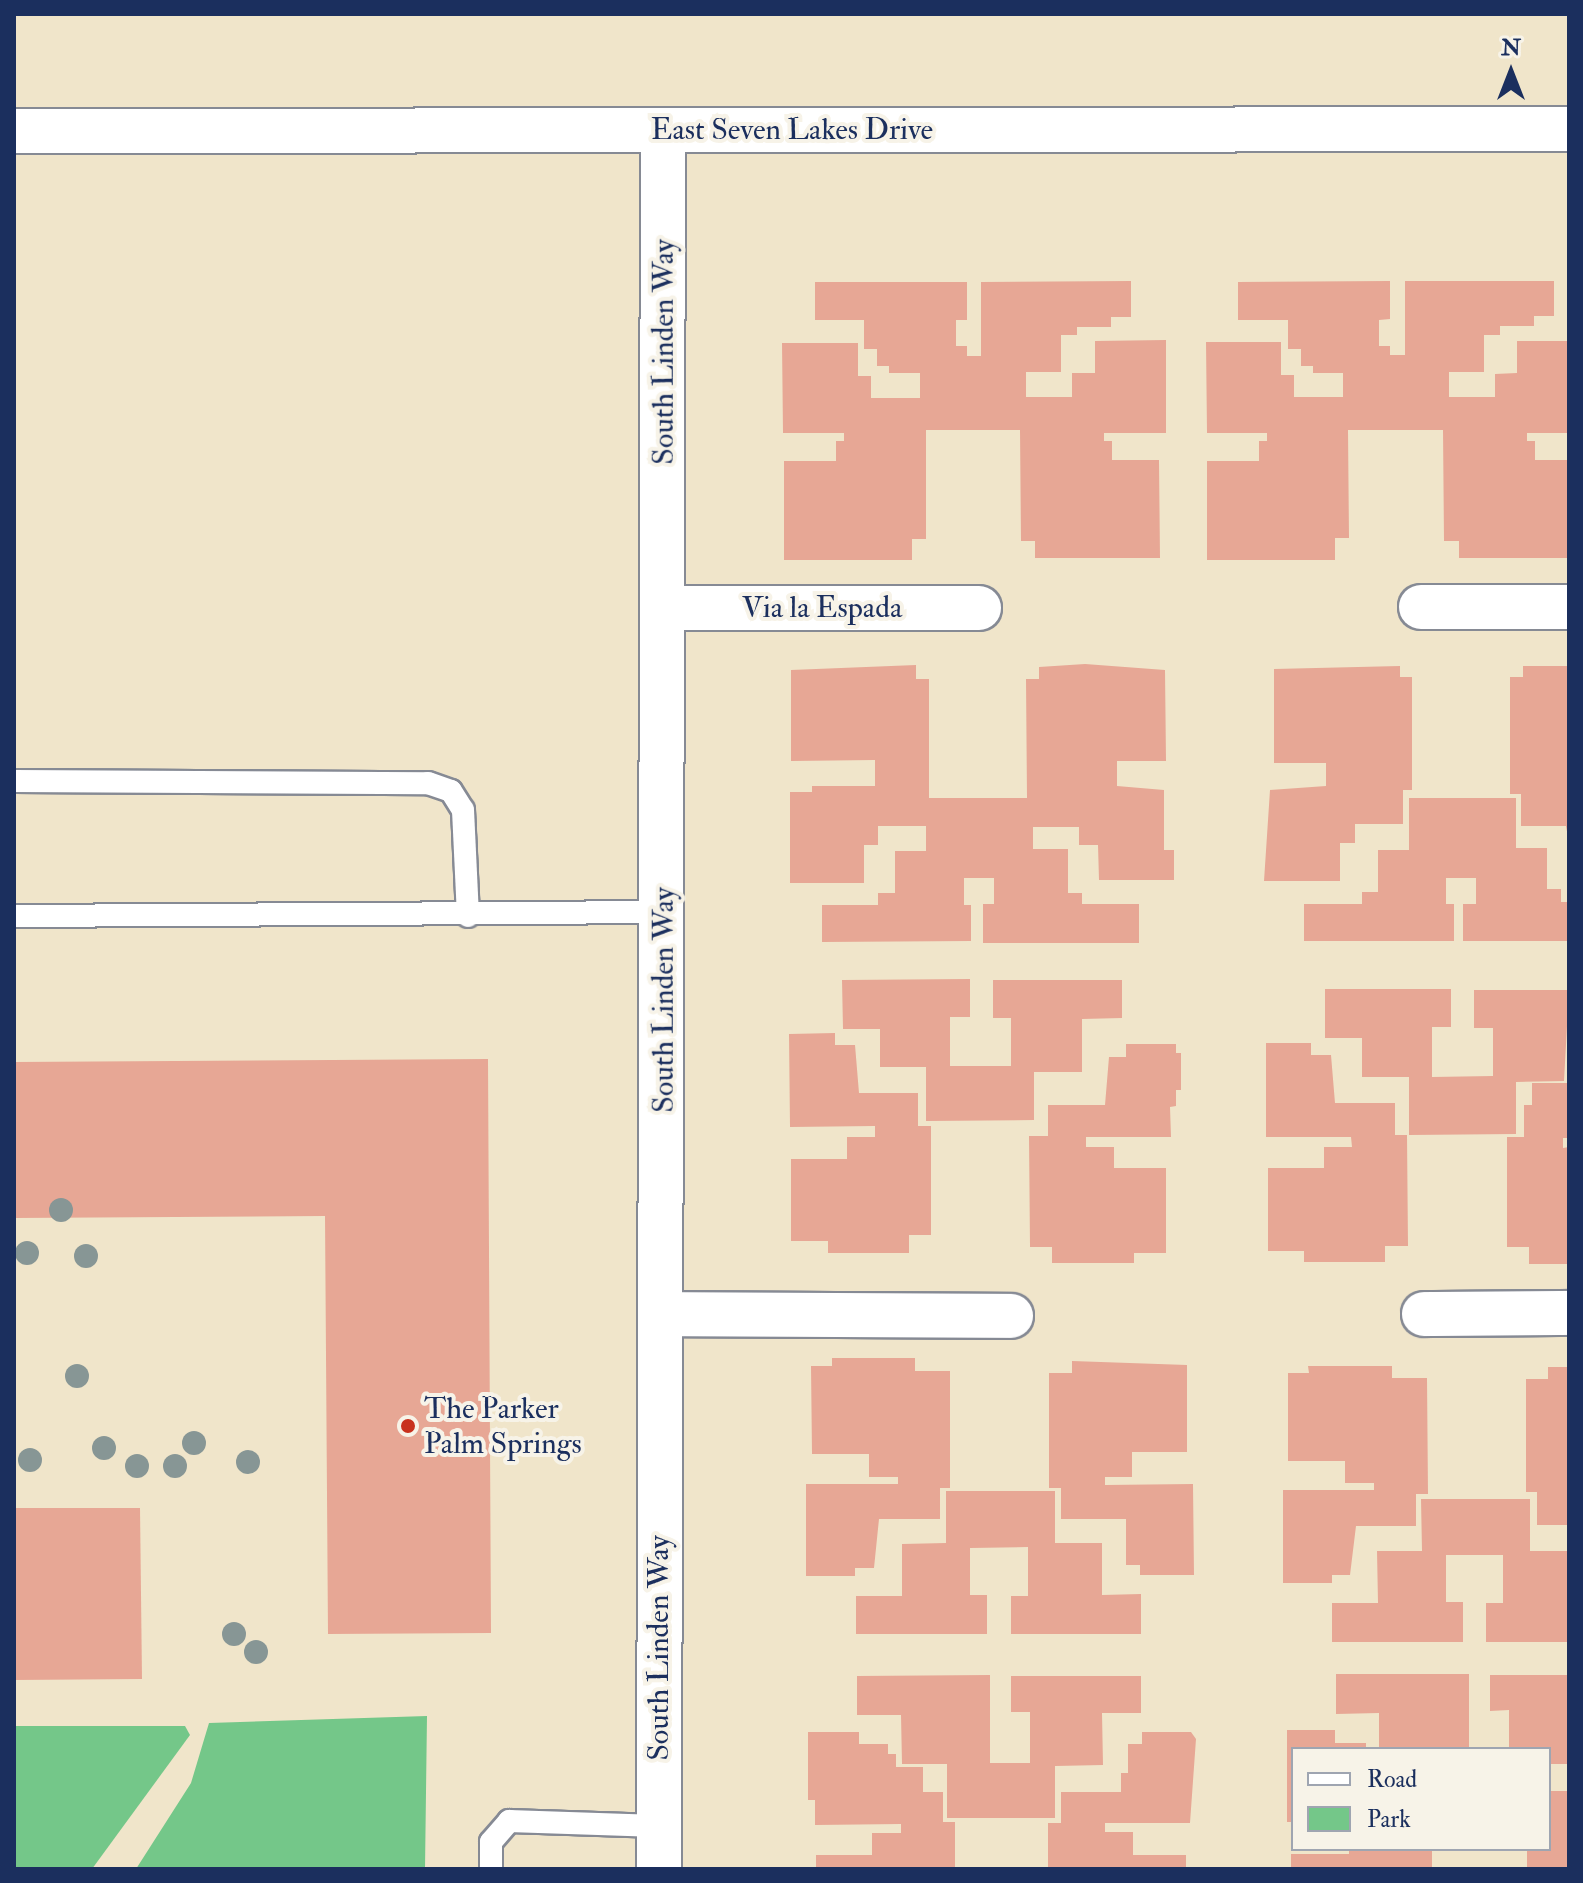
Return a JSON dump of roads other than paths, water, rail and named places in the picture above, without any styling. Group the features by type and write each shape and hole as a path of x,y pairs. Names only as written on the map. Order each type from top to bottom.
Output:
{"street":[{"name":"East Seven Lakes Drive","path":"14,131 1569,129"},
{"name":"South Linden Way","path":"659,1869 665,912 663,130"},
{"path":"1421,607 1569,607"},
{"name":"Via la Espada","path":"664,608 979,608"},
{"path":"1424,1314 1569,1313"},
{"path":"661,1314 1011,1316"}],"lane":[{"path":"14,781 428,783 451,791 463,810 468,916"},
{"path":"14,916 468,916 665,912"},
{"path":"491,1869 491,1842 509,1821 658,1826"}],"place":[{"name":"The Parker Palm Springs","path":"408,1426"}]}
